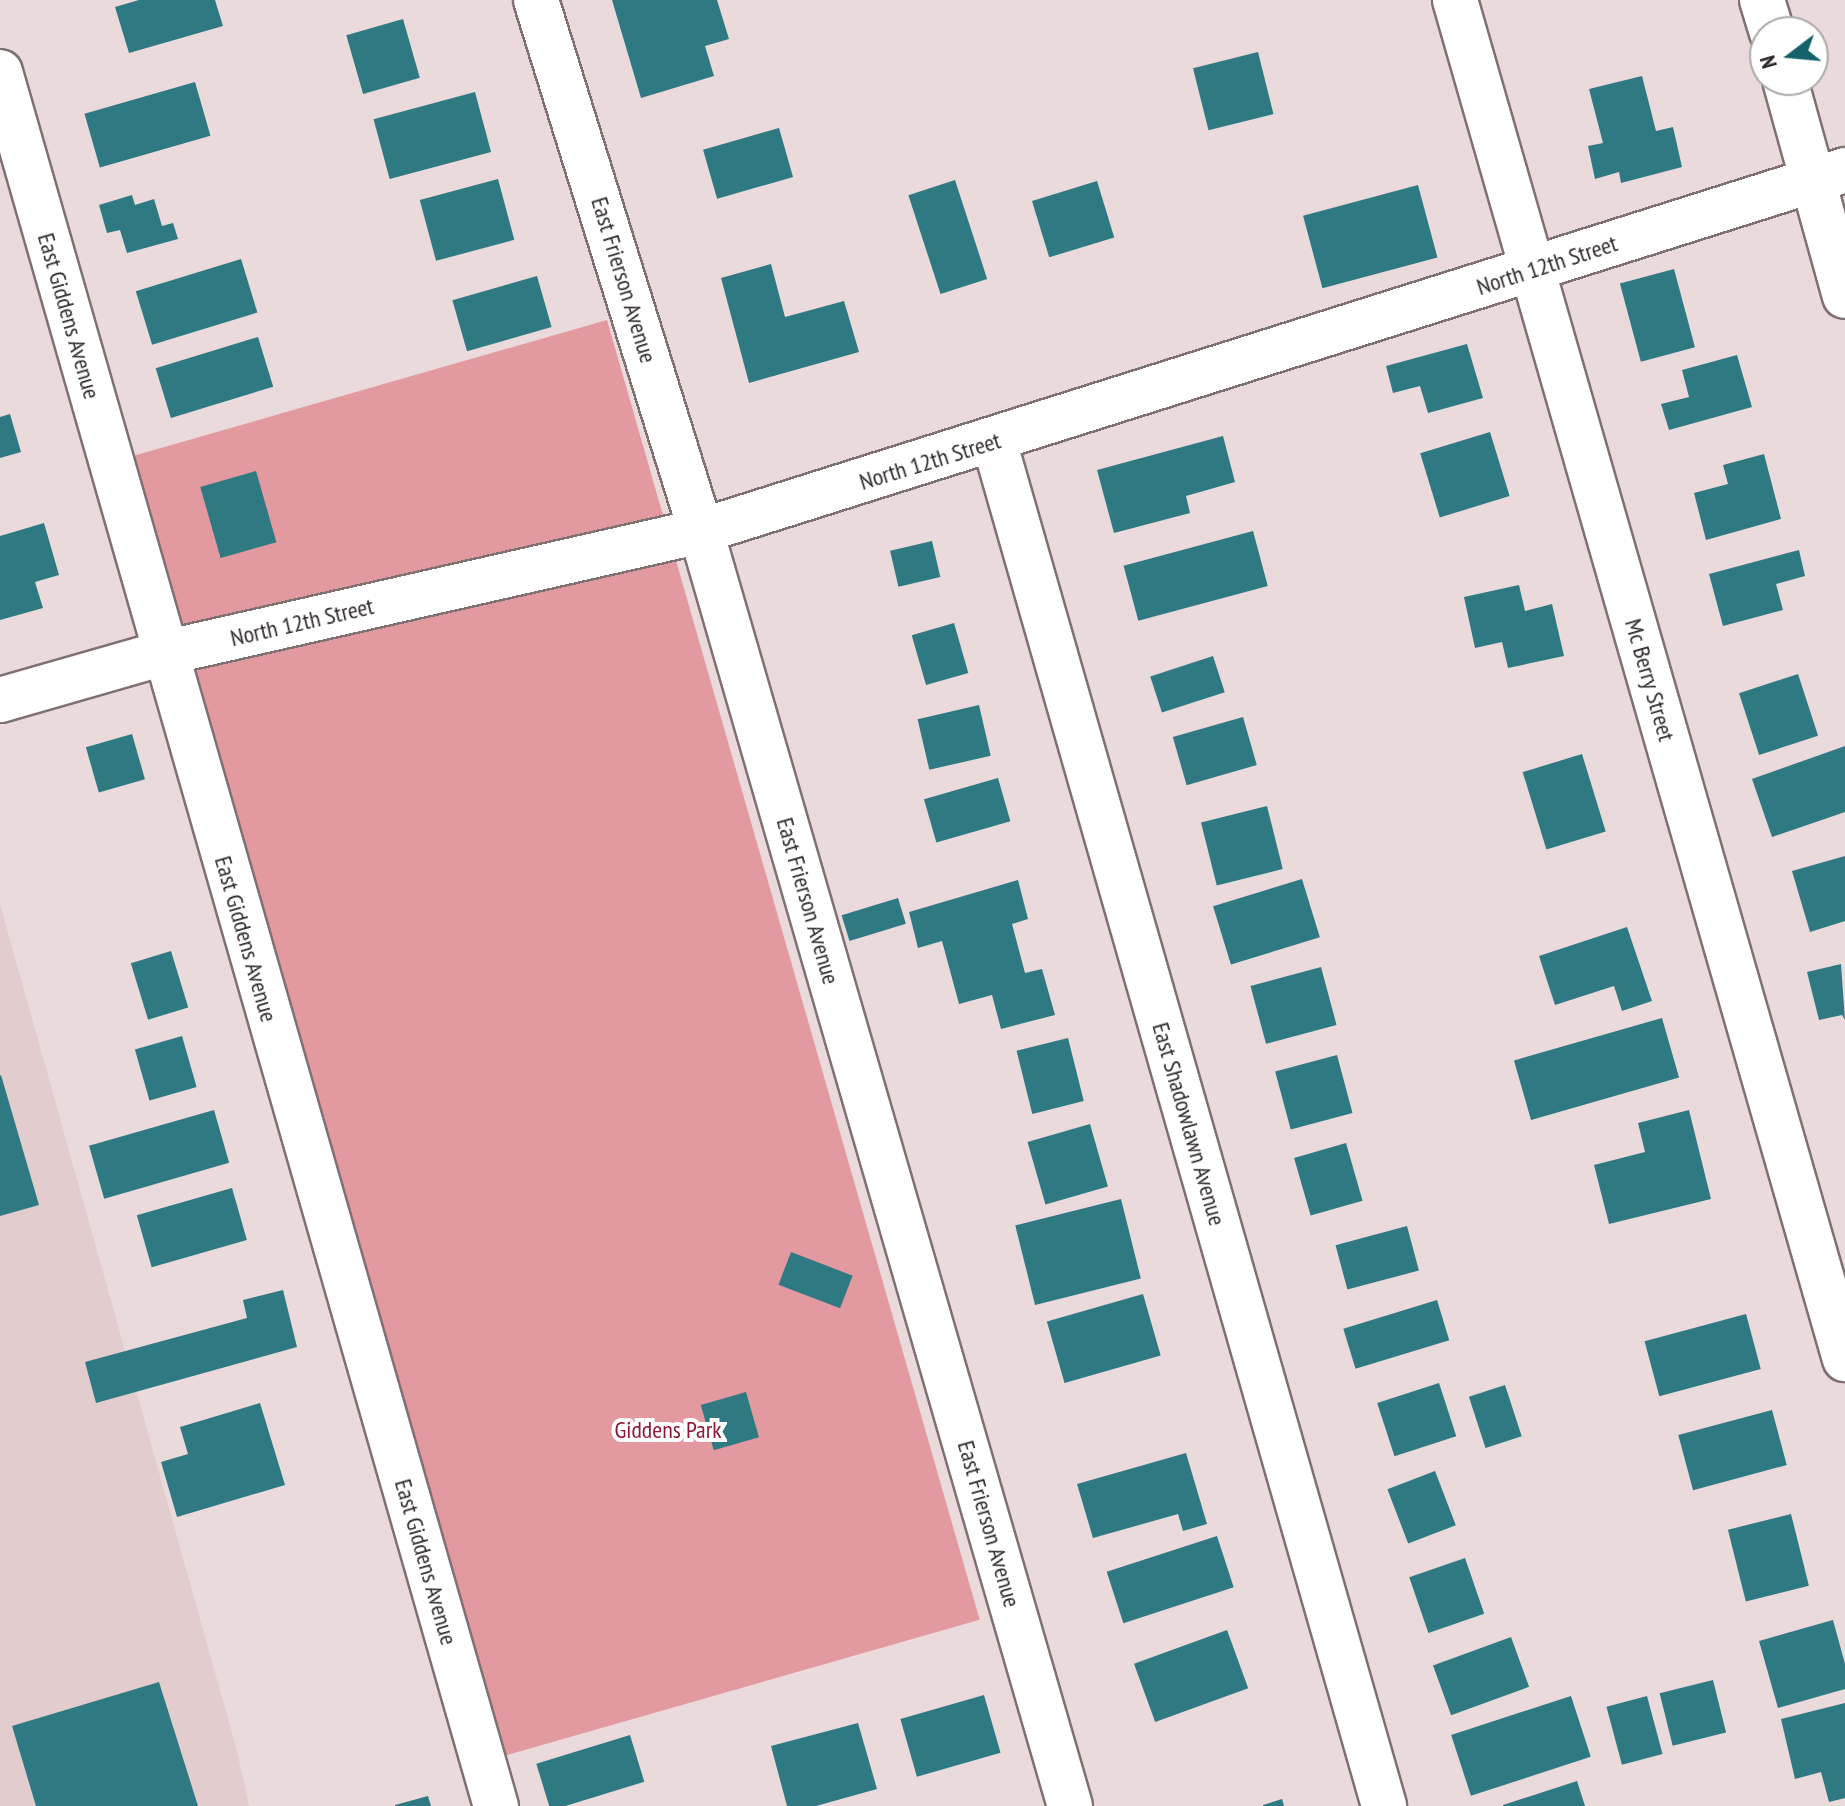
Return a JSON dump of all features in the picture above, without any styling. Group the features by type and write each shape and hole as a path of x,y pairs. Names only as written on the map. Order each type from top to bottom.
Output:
{"street":[{"name":"East Frierson Avenue","path":"536,0 701,531 1070,1806"},
{"name":"Mc Berry Street","path":"1455,0 1845,1359"},
{"name":"East Giddens Avenue","path":"0,72 496,1806"},
{"path":"1793,96 1830,175 1845,296"},
{"name":"North 12th Street","path":"0,700 164,653 701,531 1830,175"},
{"name":"East Shadowlawn Avenue","path":"994,441 1384,1806"}],"shaded area":[{"path":"0,904 237,1751 249,1806 0,1806"}],"green space":[{"name":"Giddens Park","path":"607,320 980,1620 495,1759 123,459"}],"building":[{"path":"139,0 215,0 223,26 129,53 115,7"},
{"path":"612,0 717,0 729,39 705,46 714,76 641,98"},
{"path":"403,19 420,78 363,94 346,35"},
{"path":"1258,52 1273,114 1208,130 1193,68"},
{"path":"1642,76 1656,131 1673,127 1682,167 1621,183 1619,172 1595,179 1588,146 1603,143 1589,89"},
{"path":"195,82 210,136 100,168 84,114"},
{"path":"475,92 491,152 390,179 374,119"},
{"path":"779,128 793,177 717,199 703,150"},
{"path":"498,179 514,240 436,261 420,200"},
{"path":"955,180 987,279 941,294 908,195"},
{"path":"1097,181 1114,237 1049,257 1032,201"},
{"path":"1418,185 1437,257 1322,288 1303,216"},
{"path":"132,195 135,205 154,199 162,226 173,223 178,239 127,253 120,230 107,233 99,205"},
{"path":"241,259 257,313 152,345 136,291"},
{"path":"771,264 785,317 844,301 859,352 749,383 721,278"},
{"path":"1674,269 1695,347 1641,362 1620,283"},
{"path":"537,276 552,327 467,351 452,300"},
{"path":"258,337 273,387 171,418 156,368"},
{"path":"1467,344 1483,398 1428,413 1420,386 1393,393 1386,366"},
{"path":"1737,355 1752,407 1669,430 1661,404 1689,397 1682,370"},
{"path":"10,414 21,452 0,458 0,417"},
{"path":"1490,432 1510,496 1440,517 1420,453"},
{"path":"1223,436 1235,482 1186,496 1190,513 1114,533 1097,470"},
{"path":"1764,454 1781,519 1706,540 1694,493 1728,484 1723,465"},
{"path":"256,471 276,542 221,558 200,487"},
{"path":"44,523 59,575 35,582 43,608 0,620 0,536"},
{"path":"1253,531 1268,586 1138,621 1124,566"},
{"path":"932,541 940,577 898,587 890,551"},
{"path":"1799,550 1805,576 1776,584 1783,610 1723,626 1709,574"},
{"path":"1519,585 1525,611 1552,604 1564,656 1508,668 1502,642 1475,648 1464,597"},
{"path":"954,623 968,673 926,685 912,635"},
{"path":"1213,656 1225,692 1162,713 1150,676"},
{"path":"1798,674 1818,736 1759,755 1739,693"},
{"path":"979,705 991,756 929,770 918,719"},
{"path":"1243,717 1257,765 1187,785 1173,737"},
{"path":"132,734 145,779 99,792 86,747"},
{"path":"1845,746 1845,812 1772,837 1752,779"},
{"path":"1582,754 1606,831 1546,850 1523,772"},
{"path":"998,778 1010,821 936,842 924,799"},
{"path":"1267,806 1283,869 1217,886 1201,822"},
{"path":"1845,856 1845,921 1810,932 1792,871"},
{"path":"1302,879 1320,937 1231,965 1213,906"},
{"path":"1018,880 1028,919 1012,924 1025,973 1042,969 1055,1015 1001,1029 992,995 959,1004 942,941 918,948 909,912"},
{"path":"898,898 906,924 849,941 842,915"},
{"path":"1627,927 1652,1001 1622,1011 1614,986 1555,1005 1539,956"},
{"path":"171,951 188,1007 148,1020 131,963"},
{"path":"1841,964 1845,1020 1842,1015 1819,1020 1807,972"},
{"path":"1321,967 1337,1025 1266,1044 1250,986"},
{"path":"1662,1018 1679,1078 1531,1120 1514,1060"},
{"path":"182,1036 197,1087 150,1100 135,1050"},
{"path":"1068,1038 1084,1101 1032,1114 1017,1051"},
{"path":"1337,1055 1353,1113 1291,1130 1275,1072"},
{"path":"0,1076 39,1205 0,1216"},
{"path":"214,1110 229,1163 104,1199 89,1146"},
{"path":"1689,1110 1711,1199 1609,1224 1594,1165 1645,1152 1638,1123"},
{"path":"1090,1124 1108,1186 1045,1204 1028,1142"},
{"path":"1346,1143 1363,1201 1311,1216 1294,1158"},
{"path":"232,1188 247,1240 152,1267 137,1215"},
{"path":"1121,1199 1141,1279 1035,1305 1015,1225"},
{"path":"1407,1226 1419,1270 1347,1290 1336,1245"},
{"path":"791,1252 853,1276 840,1308 778,1285"},
{"path":"283,1290 297,1347 96,1403 85,1362 247,1318 243,1300"},
{"path":"1143,1294 1161,1356 1065,1383 1047,1322"},
{"path":"1437,1300 1449,1340 1356,1369 1343,1329"},
{"path":"1746,1314 1761,1369 1659,1396 1645,1341"},
{"path":"1439,1383 1456,1436 1394,1456 1377,1403"},
{"path":"1505,1385 1522,1436 1486,1448 1469,1397"},
{"path":"746,1392 759,1437 714,1450 701,1405"},
{"path":"260,1403 285,1485 177,1517 161,1462 188,1454 180,1427"},
{"path":"1772,1410 1787,1465 1693,1490 1678,1435"},
{"path":"1186,1453 1207,1524 1183,1531 1178,1514 1093,1538 1077,1484"},
{"path":"1435,1471 1456,1525 1408,1543 1387,1489"},
{"path":"1791,1514 1809,1586 1746,1602 1728,1530"},
{"path":"1217,1536 1234,1587 1123,1623 1107,1572"},
{"path":"1465,1558 1484,1614 1428,1633 1409,1577"},
{"path":"1833,1620 1845,1664 1845,1689 1778,1708 1759,1641"},
{"path":"1227,1630 1248,1688 1155,1722 1134,1664"},
{"path":"1511,1637 1529,1687 1451,1715 1433,1665"},
{"path":"1713,1680 1726,1732 1673,1746 1660,1693"},
{"path":"159,1682 198,1806 36,1806 12,1726"},
{"path":"984,1695 1001,1753 917,1777 900,1719"},
{"path":"1571,1696 1591,1757 1471,1796 1451,1735"},
{"path":"1647,1696 1663,1754 1622,1765 1606,1707"},
{"path":"1845,1703 1845,1798 1829,1802 1821,1772 1795,1779 1781,1719"},
{"path":"858,1723 877,1789 816,1806 787,1806 771,1746"},
{"path":"630,1735 644,1782 565,1806 549,1806 536,1764"},
{"path":"1577,1781 1585,1806 1503,1806 1503,1805"},
{"path":"428,1796 431,1806 395,1806 395,1805"},
{"path":"1282,1799 1284,1806 1263,1806 1263,1805"}]}
